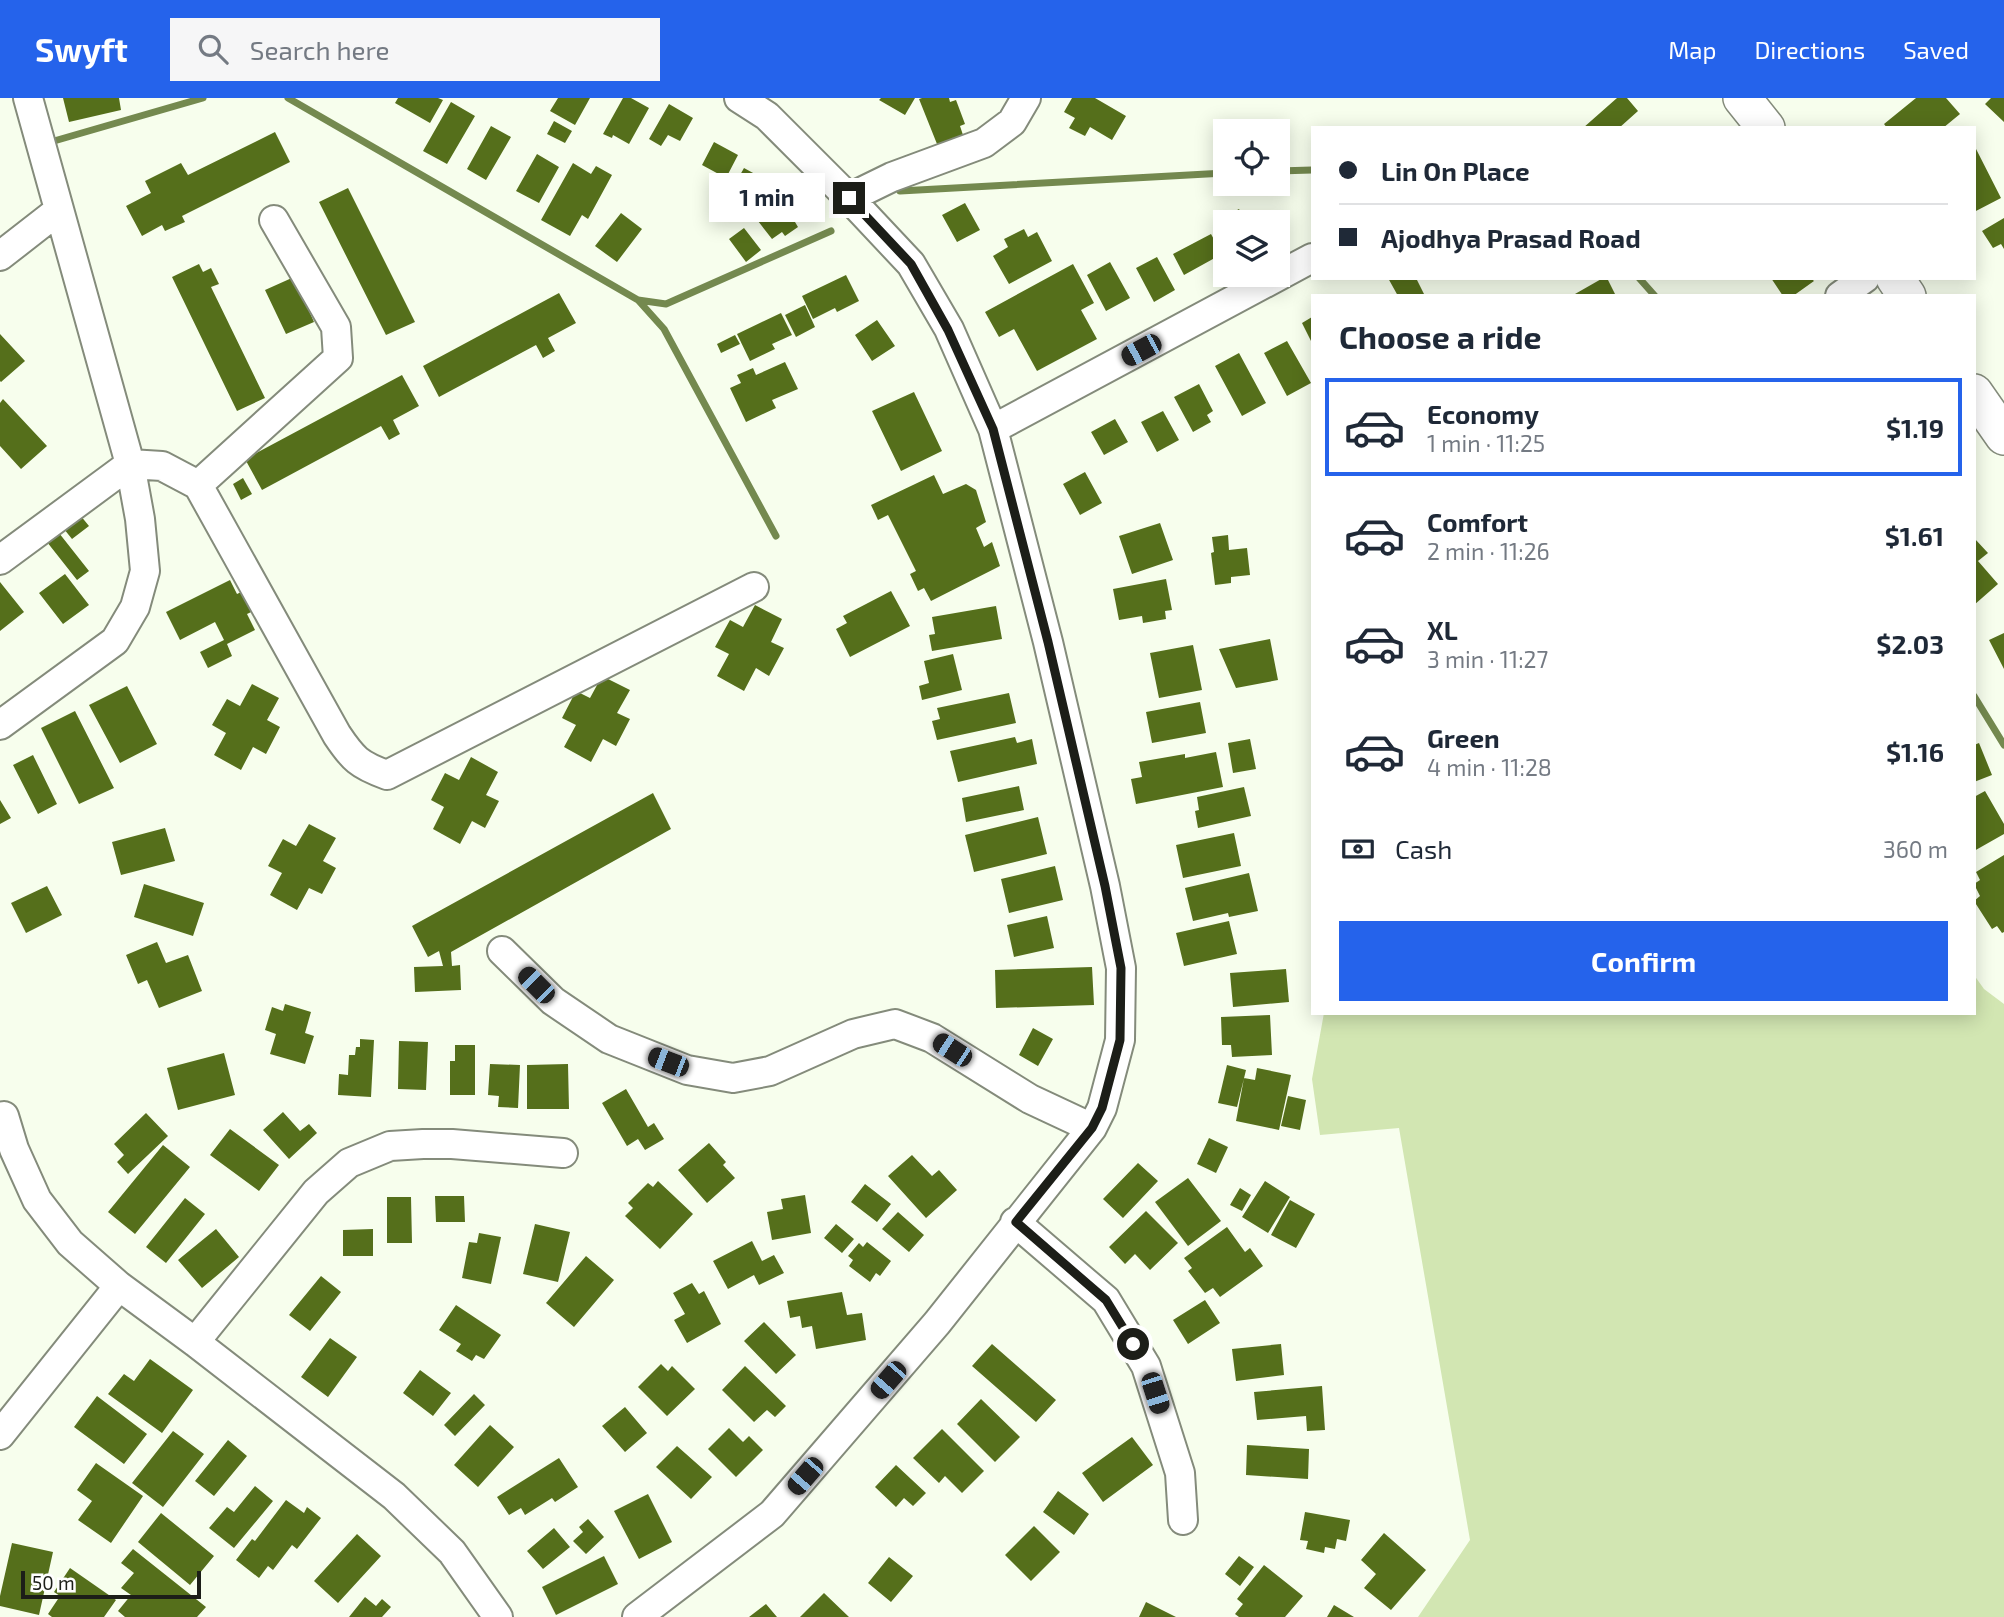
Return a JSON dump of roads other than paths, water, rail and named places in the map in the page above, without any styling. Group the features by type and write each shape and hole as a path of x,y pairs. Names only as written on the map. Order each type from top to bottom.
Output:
{"main road":[{"path":"1742,98 1764,126"},
{"path":"1976,396 2004,436"}],"street":[{"path":"0,726 115,641 135,607 145,571 140,519 130,464 27,98"},
{"path":"637,1617 772,1514 937,1323 1092,1128 1102,1108 1120,1040 1121,968 1102,872 1048,642 993,429 948,330 911,264 849,198 773,107 739,98"},
{"path":"849,198 892,177 984,143 1012,122 1026,98"},
{"path":"0,256 59,210"},
{"path":"198,485 338,358 336,327 274,220"},
{"path":"993,429 1311,259"},
{"path":"1843,294 1862,280"},
{"path":"0,561 130,464 162,466 198,485 350,755 365,767 387,775 754,587"},
{"path":"502,951 553,1001 609,1039 687,1070 733,1077 770,1071 853,1034 895,1024 932,1038 1030,1100 1092,1128"},
{"path":"4,1116 14,1149 37,1200 71,1243 119,1286 394,1496 452,1552 498,1617"},
{"path":"195,1342 316,1192 349,1163 390,1146 423,1144 563,1153"},
{"path":"1016,1222 1106,1300 1146,1367 1180,1473 1183,1520"},
{"path":"0,1435 119,1286"}],"waterway":[{"path":"54,141 203,98"},
{"path":"288,98 638,300 666,304 831,231"},
{"path":"1290,171 1311,170"},
{"path":"900,191 1213,174"},
{"path":"1641,280 1653,294"},
{"path":"638,300 664,329 776,536"},
{"path":"1976,699 2004,745"}]}
